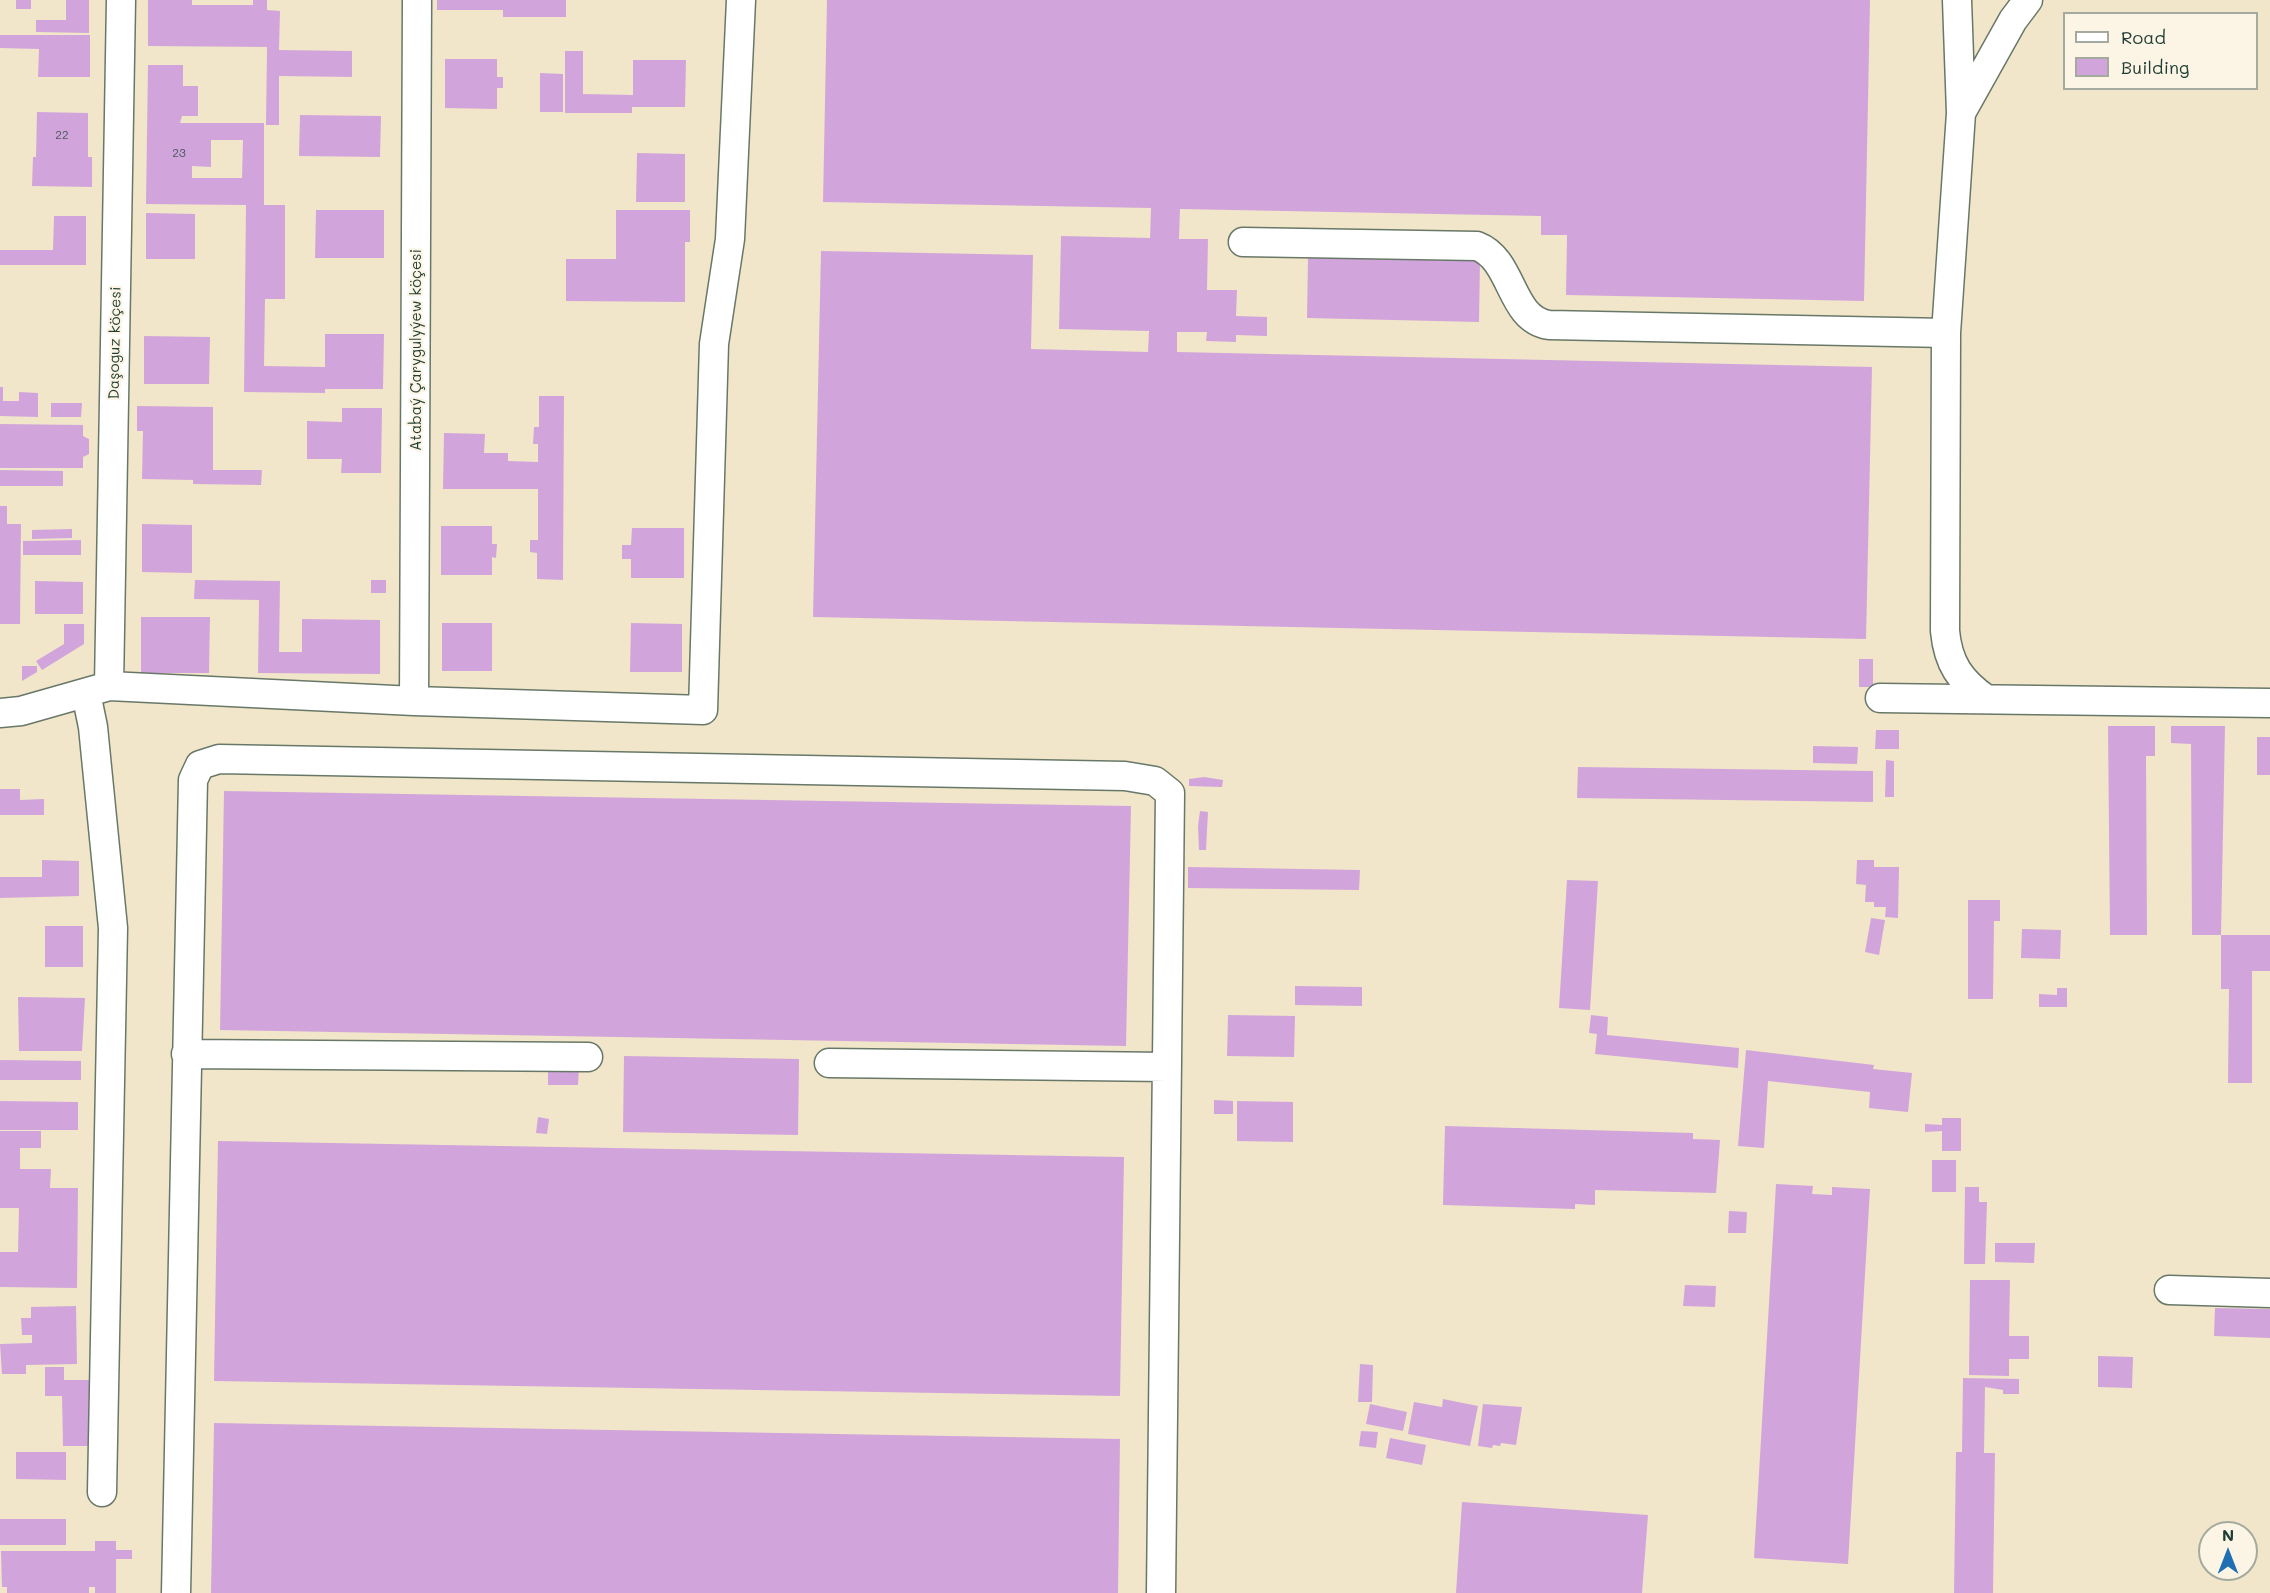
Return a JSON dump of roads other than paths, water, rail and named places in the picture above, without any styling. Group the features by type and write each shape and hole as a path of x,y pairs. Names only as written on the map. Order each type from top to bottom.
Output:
{"street":[{"name":"Daşoguz köçesi","path":"102,1492 113,928 93,727 97,689 121,0"},
{"name":"Atabaý Çarygulyýew köçesi","path":"414,701 417,0"},
{"path":"0,713 21,711 97,689 703,710 714,344 730,239 741,0"},
{"path":"1957,0 1961,113 1946,333 1947,650 1959,675 1986,699"},
{"path":"1961,113 2013,20 2028,0"},
{"path":"1243,242 1477,246 1489,250 1497,258 1527,315 1538,324 1946,333"},
{"path":"1880,698 2270,703"},
{"path":"176,1593 193,780 200,765 219,759 1125,776 1155,781 1170,793 1161,1593"},
{"path":"186,1053 588,1057"},
{"path":"829,1063 1167,1067"},
{"path":"2169,1290 2270,1293"}]}
